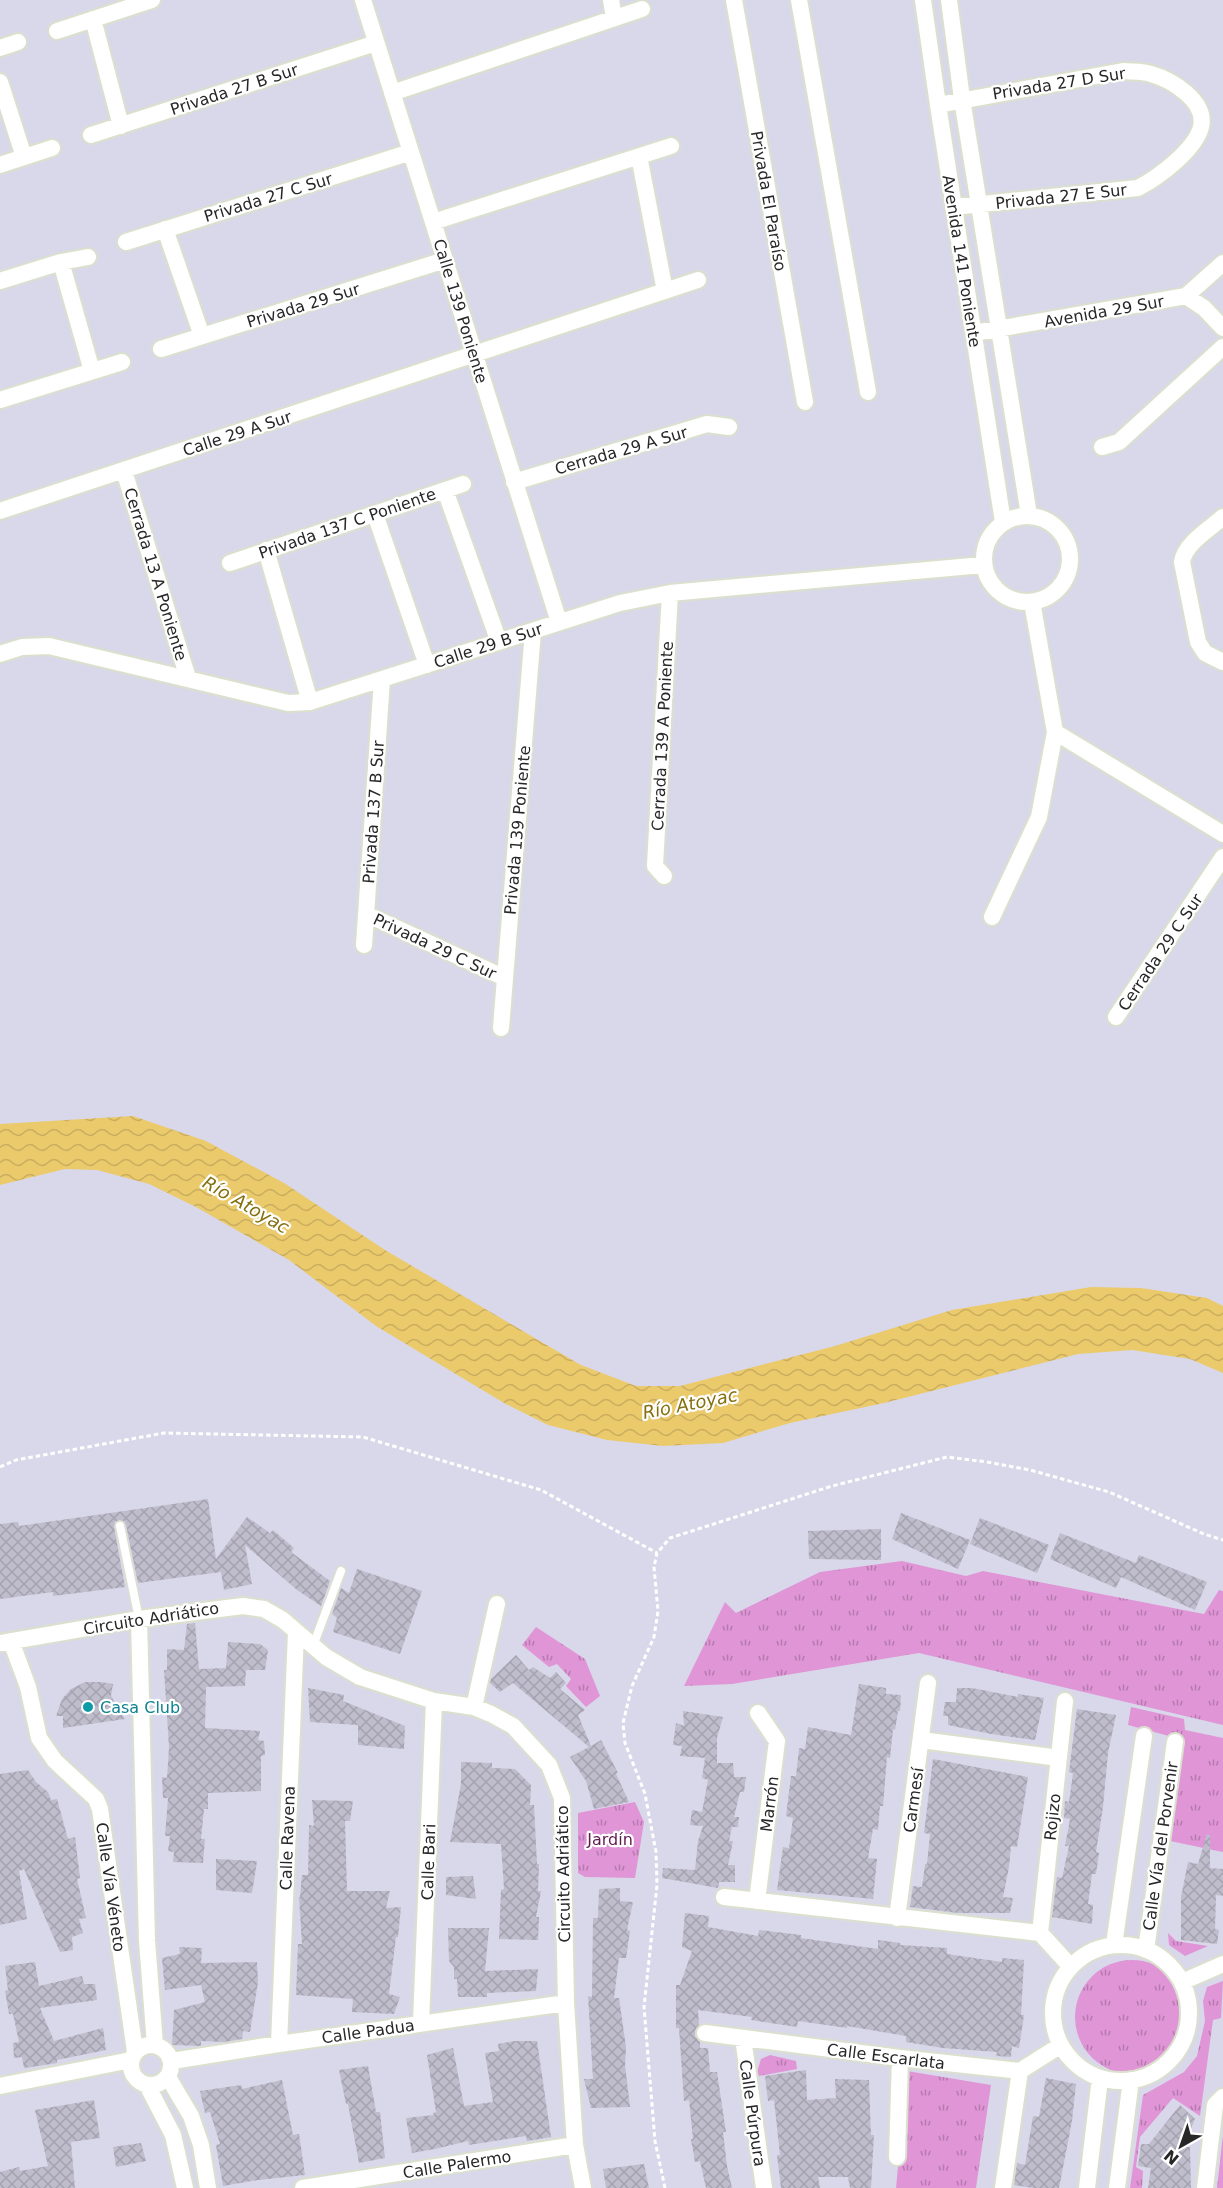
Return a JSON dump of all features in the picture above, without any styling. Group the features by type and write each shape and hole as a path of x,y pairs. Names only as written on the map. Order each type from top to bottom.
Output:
{"street":[{"path":"57,31 152,0"},
{"name":"Calle 139 Poniente","path":"363,0 559,622"},
{"path":"611,0 614,18"},
{"name":"Privada El Paraíso","path":"734,0 805,402"},
{"path":"799,0 868,392"},
{"name":"Avenida 141 Poniente","path":"923,0 1003,522"},
{"name":"Avenida 141 Poniente","path":"949,0 962,99 1029,515"},
{"path":"392,93 642,9"},
{"path":"93,19 121,126"},
{"path":"0,48 18,42"},
{"name":"Privada 27 B Sur","path":"91,135 376,43"},
{"name":"Privada 27 D Sur","path":"938,105 1123,71 1150,73 1171,82 1189,95 1201,114"},
{"path":"0,82 24,157"},
{"name":"Privada 27 E Sur","path":"954,207 1138,188 1155,179 1194,141 1201,127 1201,114"},
{"path":"433,222 670,146"},
{"path":"0,165 52,148"},
{"name":"Privada 27 C Sur","path":"126,242 411,152"},
{"path":"639,156 665,291"},
{"path":"165,229 202,336"},
{"path":"0,281 61,262 88,257"},
{"name":"Privada 29 Sur","path":"161,349 445,260"},
{"path":"61,262 92,371"},
{"name":"Avenida 29 Sur","path":"974,333 1186,296 1223,263"},
{"path":"474,354 698,280"},
{"path":"1186,296 1204,308 1223,328"},
{"path":"1102,447 1119,442 1223,347"},
{"name":"Calle 29 A Sur","path":"0,511 474,354"},
{"path":"0,400 122,362"},
{"name":"Cerrada 29 A Sur","path":"514,482 707,424 729,427"},
{"name":"Cerrada 13 A Poniente","path":"124,471 188,678"},
{"name":"Privada 137 C Poniente","path":"230,563 463,484"},
{"path":"445,490 499,642"},
{"path":"375,514 427,665"},
{"path":"1029,515 1047,521 1062,533 1068,545 1070,558 1064,582 1044,599 1032,602 1012,599 995,589 987,578 983,565 984,548 991,533 1003,522 1029,515"},
{"path":"1223,516 1188,548 1183,555 1182,562 1198,642 1206,652 1223,662"},
{"path":"266,550 310,702"},
{"name":"Calle 29 B Sur","path":"0,654 22,647 49,646 288,703 310,702 620,603 670,593 983,565"},
{"name":"Cerrada 139 A Poniente","path":"664,876 655,866 670,593"},
{"path":"992,917 1040,817 1055,732 1032,602"},
{"name":"Privada 139 Poniente","path":"501,1028 533,631"},
{"name":"Privada 137 B Sur","path":"364,945 382,679"},
{"path":"1055,732 1223,834"},
{"name":"Cerrada 29 C Sur","path":"1116,1017 1223,857"},
{"name":"Privada 29 C Sur","path":"366,914 505,978"},
{"path":"474,1707 497,1604"},
{"name":"Circuito Adriático","path":"6,1642 139,1619 243,1606 264,1609 283,1620 326,1657 360,1677 434,1701 474,1707 513,1726 534,1746 549,1765 562,1798 566,2003 575,2145 583,2188"},
{"name":"Calle Vía Véneto","path":"139,1619 147,1941 155,2045"},
{"name":"Calle Ravena","path":"279,2044 296,1633"},
{"name":"Calle Vía Véneto","path":"6,1642 28,1687 39,1738 55,1761 96,1799 100,1809 133,2056"},
{"name":"Carmesí","path":"897,1918 928,1683"},
{"name":"Calle Bari","path":"421,2023 434,1701"},
{"name":"Rojizo","path":"1040,1933 1065,1701"},
{"name":"Marrón","path":"757,1901 777,1741 758,1713"},
{"path":"1114,1946 1144,1736"},
{"path":"921,1740 1059,1758"},
{"name":"Calle Vía del Porvenir","path":"1146,1950 1175,1742"},
{"path":"724,1897 1040,1933 1071,1967"},
{"path":"1130,1946 1146,1950 1166,1963 1182,1982 1188,2000 1189,2019 1185,2037 1176,2054 1164,2067 1147,2077 1120,2082 1089,2075 1071,2059 1061,2045 1054,2025 1053,2005 1059,1984 1071,1967 1083,1956 1098,1949 1130,1946"},
{"path":"1182,1982 1223,1964"},
{"name":"Calle Padua","path":"170,2069 279,2044 566,2003"},
{"name":"Calle Escarlata","path":"705,2033 1020,2071"},
{"name":"Calle Púrpura","path":"742,2038 764,2188"},
{"path":"0,2086 133,2056 144,2045 155,2045 166,2050 170,2069 201,2145 208,2188"},
{"path":"1003,2188 1020,2071 1061,2045"},
{"path":"133,2056 131,2071 137,2080 147,2085 159,2084 170,2069"},
{"path":"897,2157 900,2058"},
{"path":"1087,2188 1100,2078"},
{"path":"1117,2188 1131,2080"},
{"path":"147,2085 173,2135 185,2188"},
{"path":"1205,2188 1215,2105 1223,2097"},
{"name":"Calle Palermo","path":"303,2188 575,2145"}],"lane":[{"path":"120,1526 139,1619"},
{"path":"313,1646 341,1571"}],"path":[{"path":"0,1467 16,1460 164,1433 363,1437 542,1490 657,1553"},
{"path":"665,2188 655,2141 644,2007 657,1885 656,1852 645,1794 625,1743 623,1723 632,1686 654,1637 658,1611 654,1567 657,1553 670,1538 832,1486 947,1457 1030,1470 1108,1492 1223,1540"}],"green space":[{"path":"902,1561 966,1576 983,1571 1204,1614 1219,1590 1223,1591 1223,1725 919,1653 732,1684 684,1686 725,1602 736,1613 820,1572"},
{"path":"536,1627 585,1659 600,1696 586,1707 566,1686 571,1679 557,1664 549,1667 522,1645"},
{"path":"1131,1707 1184,1719 1185,1730 1223,1738 1223,1852 1170,1841 1180,1739 1128,1725"},
{"name":"Jardín","path":"635,1802 644,1822 635,1878 585,1877 578,1873 578,1813"},
{"path":"1168,1933 1176,1941 1208,1946 1185,1956 1169,1945"},
{"path":"1132,1960 1154,1964 1164,1969 1180,1985 1185,1995 1189,2017 1185,2039 1180,2049 1164,2065 1154,2070 1132,2074 1110,2070 1100,2065 1084,2049 1079,2039 1075,2017 1079,1995 1084,1985 1100,1969 1110,1964"},
{"path":"1223,1981 1221,2018 1213,2020 1200,2116 1173,2098 1140,2137 1136,2167 1143,2171 1142,2188 1130,2188 1143,2095 1184,2072 1197,2056 1205,2021 1203,2001 1207,1987"},
{"path":"770,2055 796,2061 797,2069 759,2076 757,2072 761,2059"},
{"path":"907,2071 991,2085 976,2188 896,2188"},
{"path":"1223,2135 1223,2188 1217,2188"}],"water":[{"name":"Río Atoyac","path":"133,1116 206,1141 284,1183 385,1250 581,1365 636,1386 680,1386 835,1346 952,1310 1091,1287 1141,1288 1207,1298 1223,1306 1223,1373 1190,1359 1132,1350 1078,1354 884,1403 790,1423 723,1443 663,1446 607,1440 548,1425 504,1403 376,1326 289,1260 196,1207 149,1184 97,1170 65,1169 0,1185 0,1124"}],"building":[{"path":"208,1499 216,1559 247,1517 270,1533 273,1530 294,1548 291,1552 330,1581 321,1606 297,1590 245,1545 252,1584 224,1590 221,1572 138,1583 126,1525 124,1521 119,1520 115,1522 114,1527 125,1587 53,1596 53,1592 0,1599 0,1524 18,1522 19,1526"},
{"path":"901,1513 970,1540 958,1569 892,1539"},
{"path":"980,1518 1049,1545 1037,1573 970,1544"},
{"path":"881,1529 881,1560 809,1559 808,1531"},
{"path":"1060,1533 1136,1563 1139,1555 1207,1582 1195,1610 1121,1577 1116,1588 1050,1559"},
{"path":"357,1569 422,1591 400,1654 333,1632 337,1618 332,1614 341,1588 349,1593"},
{"path":"195,1623 199,1669 226,1668 228,1642 260,1644 268,1650 265,1670 246,1670 245,1686 206,1687 205,1728 260,1731 258,1740 264,1741 265,1755 261,1756 261,1791 208,1793 208,1809 204,1809 201,1839 205,1839 203,1863 173,1862 174,1852 168,1851 170,1836 165,1836 168,1798 163,1798 162,1777 167,1778 169,1747 164,1670 167,1670 167,1649 184,1650 187,1624"},
{"path":"516,1655 529,1670 533,1667 550,1678 556,1672 566,1683 560,1689 585,1710 578,1715 591,1746 601,1740 618,1773 616,1774 629,1802 594,1809 586,1781 570,1757 589,1747 513,1683 500,1692 490,1683 491,1679"},
{"name":"Casa Club","path":"85,1682 113,1684 111,1696 125,1719 63,1728 63,1716 56,1716 62,1699 71,1689"},
{"path":"859,1684 886,1688 886,1694 901,1695 900,1711 898,1711 895,1730 893,1729 890,1758 887,1757 883,1806 880,1806 878,1830 873,1829 868,1858 877,1859 873,1899 777,1890 783,1847 789,1848 793,1818 786,1816 791,1776 796,1776 799,1748 805,1749 808,1727 851,1735"},
{"path":"308,1688 344,1695 343,1701 405,1726 404,1749 358,1745 358,1725 310,1722"},
{"path":"957,1688 972,1688 1018,1697 1018,1694 1044,1698 1035,1740 948,1725 948,1716 943,1716 945,1702 956,1702"},
{"path":"1077,1709 1116,1715 1108,1753 1096,1852 1099,1853 1096,1874 1092,1874 1088,1904 1093,1905 1092,1924 1052,1917 1057,1877 1062,1878 1069,1846 1065,1846 1070,1819 1064,1818 1065,1801 1069,1802 1073,1773 1069,1772"},
{"path":"683,1711 723,1717 717,1738 717,1763 733,1763 734,1777 746,1777 744,1792 740,1792 734,1817 739,1817 738,1827 732,1827 729,1841 733,1841 728,1865 735,1865 735,1882 719,1882 718,1888 662,1878 663,1868 695,1870 698,1841 703,1826 690,1825 692,1810 702,1812 708,1780 702,1778 705,1758 680,1756 682,1746 673,1745 676,1723 684,1726"},
{"path":"933,1759 1028,1777 1017,1847 1011,1846 1003,1897 1013,1898 1010,1913 958,1913 910,1907 913,1886 922,1887 925,1864 927,1864 930,1834 924,1833"},
{"path":"461,1762 492,1763 492,1768 515,1769 531,1785 530,1805 534,1805 537,1864 539,1864 538,1891 541,1891 536,1917 539,1917 538,1940 499,1939 501,1890 504,1889 501,1844 450,1842 461,1784"},
{"path":"28,1770 36,1782 48,1792 51,1800 57,1799 68,1839 75,1837 80,1878 77,1879 86,1918 79,1919 83,1933 72,1937 73,1950 60,1952 24,1869 19,1871 27,1919 0,1925 0,1774"},
{"path":"312,1800 353,1801 350,1821 345,1821 347,1891 390,1891 386,1908 401,1907 389,1994 400,1997 394,2014 352,2012 353,1999 296,1995 298,1944 302,1944 299,1897 302,1875 308,1875 309,1825 314,1826"},
{"path":"1207,1834 1210,1835 1210,1868 1223,1869 1223,1896 1216,1895 1215,1929 1219,1930 1217,1944 1181,1940 1181,1897 1188,1862 1198,1864"},
{"path":"216,1859 257,1861 252,1893 216,1890"},
{"path":"473,1876 476,1899 446,1895 446,1877"},
{"path":"620,1888 620,1901 633,1902 627,1930 630,1931 626,1958 619,1958 614,1998 619,1998 626,2047 625,2065 630,2107 591,2108 584,2079 593,2079 588,1996 592,1997 593,1918 598,1918 599,1889"},
{"path":"685,1913 709,1916 708,1927 758,1936 759,1930 878,1949 878,1940 900,1943 900,1945 947,1948 947,1954 1002,1962 1002,1958 1024,1960 1021,2015 1024,2015 1019,2048 1012,2046 1011,2057 996,2056 997,2052 943,2048 906,2042 906,2036 847,2026 847,2028 798,2021 797,2027 751,2020 752,2017 698,2010 699,2025 695,2036 700,2042 700,2048 708,2048 710,2072 717,2072 726,2132 723,2132 727,2166 732,2188 706,2188 700,2161 695,2162 689,2100 684,2101 679,2028 676,2028 676,1985 680,1985 692,1951 682,1947"},
{"path":"448,1928 489,1928 485,1971 538,1969 536,1991 487,1993 487,1997 458,1997 454,1967 449,1961"},
{"path":"179,1947 202,1948 201,1963 257,1962 258,1982 250,2032 243,2031 242,2039 224,2042 201,2041 201,2046 172,2045 174,2010 205,2002 201,1985 165,1990 162,1958 180,1954"},
{"path":"35,1962 39,1986 82,1976 84,1984 95,1984 97,2000 40,2008 54,2041 103,2028 106,2050 57,2060 57,2063 24,2068 22,2057 14,2058 13,2043 19,2042 13,2014 9,2014 5,1991 8,1990 5,1966"},
{"path":"537,2041 551,2137 527,2141 526,2136 469,2145 468,2141 412,2153 406,2118 434,2115 433,2113 436,2112 427,2055 453,2048 464,2106 493,2102 485,2053 499,2051 498,2044"},
{"path":"368,2066 376,2112 380,2112 385,2158 359,2163 339,2070"},
{"path":"806,2070 807,2100 836,2098 835,2079 869,2080 871,2135 874,2135 871,2188 850,2188 848,2177 818,2177 820,2188 781,2188 774,2100 768,2101 765,2076"},
{"path":"1046,2078 1076,2084 1072,2121 1059,2188 1014,2185 1017,2163 1025,2165 1033,2116 1039,2117"},
{"path":"282,2080 293,2135 299,2134 305,2175 223,2186 216,2145 220,2144 210,2112 205,2113 200,2091 241,2085 242,2089"},
{"path":"94,2100 100,2138 71,2142 75,2188 0,2188 0,2172 19,2167 20,2171 48,2166 35,2110"},
{"path":"1180,2105 1195,2119 1183,2147 1190,2147 1191,2188 1148,2188 1151,2168 1138,2166 1141,2144 1149,2144"},
{"path":"141,2143 146,2161 116,2167 113,2147"},
{"path":"644,2164 649,2188 606,2188 603,2169"}],"place":[{"name":"Casa Club","path":"88,1707"}]}
